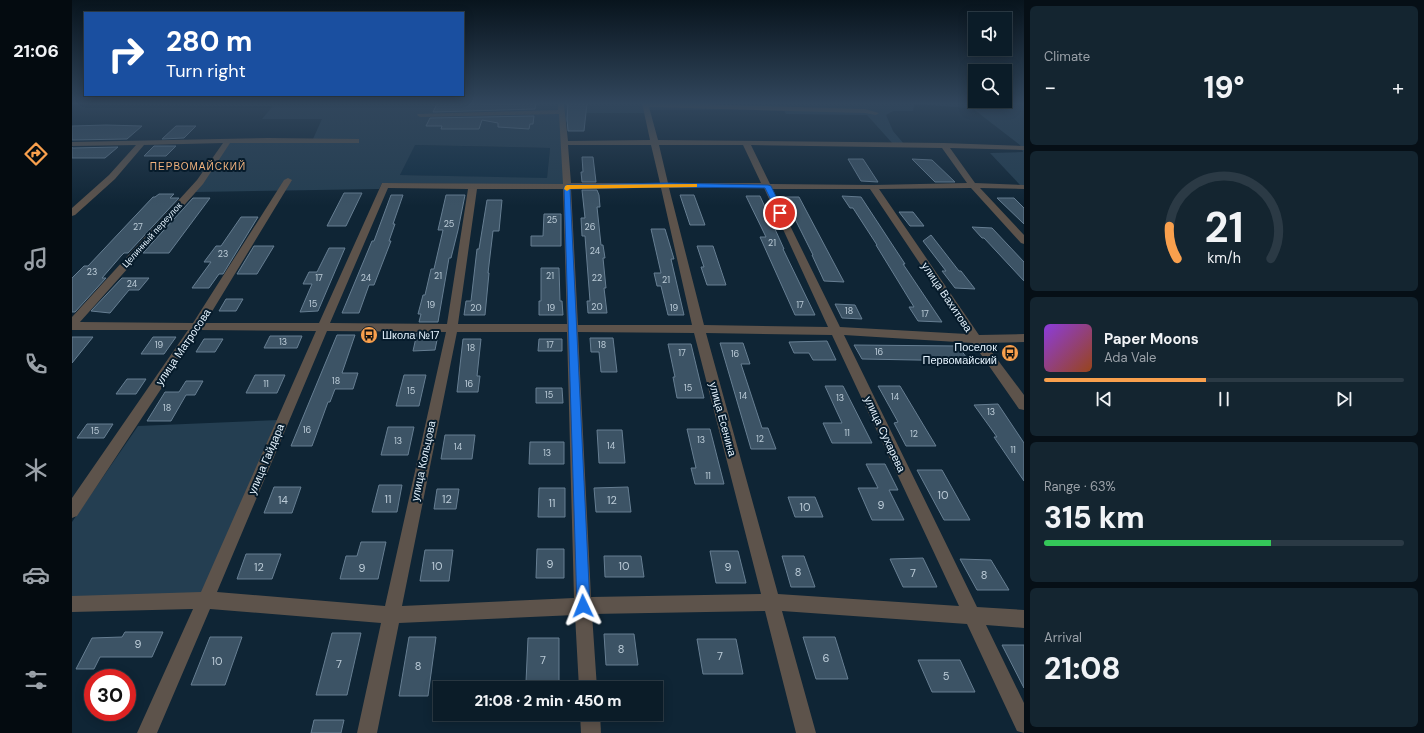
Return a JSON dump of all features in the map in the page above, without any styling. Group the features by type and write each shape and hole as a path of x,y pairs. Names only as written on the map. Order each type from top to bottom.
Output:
{"street":[{"path":"564,137 567,187 583,606 588,681"},
{"name":"улица Есенина","path":"655,137 699,329 806,733"},
{"path":"72,144 356,141"},
{"name":"Целинный переулок","path":"72,325 200,182 227,142"},
{"path":"564,143 656,142 1024,148"},
{"path":"72,213 112,177 142,143"},
{"name":"улица Сухарева","path":"746,143 768,186 971,616 1024,724"},
{"path":"944,146 973,186 1024,241"},
{"name":"улица Матросова","path":"72,511 197,326 288,180"},
{"name":"улица Гайдара","path":"147,733 206,600 323,326 386,185 473,187"},
{"path":"473,187 666,185 1024,187"},
{"name":"улица Кольцова","path":"367,733 452,328 473,187"},
{"name":"улица Вахитова","path":"872,187 976,339 1024,405"},
{"path":"72,325 699,329 836,331 976,339 1024,338"},
{"path":"72,604 206,600 391,615 583,606 772,602 1024,619"},
{"path":"590,721 591,733"}],"shaded area":[{"path":"314,137 566,137 568,185 382,183 379,189 195,192 229,143 313,139","holes":["415,145 550,148 547,178 400,175"]},
{"path":"887,137 898,137 904,144 893,144"},
{"path":"1010,137 1024,137 1024,185 1020,185 990,153 1023,152 1020,145"},
{"path":"414,145 550,148 547,179 400,175"},
{"path":"279,420 203,593 72,597 72,522 138,426"}],"building":[{"path":"72,137 129,137 127,139 72,140"},
{"path":"164,137 185,137 184,138 162,139"},
{"path":"154,146 176,146 166,156 144,156"},
{"path":"118,147 105,158 72,158 72,148"},
{"path":"582,157 593,157 596,182 582,182"},
{"path":"848,159 863,159 878,182 861,181"},
{"path":"912,159 932,160 955,182 935,182"},
{"path":"582,190 597,190 599,195 600,207 597,207 601,245 603,245 605,258 603,258 606,288 604,288 607,313 588,313 587,301 590,301 585,236 582,236 581,218 585,218"},
{"path":"344,193 362,193 346,226 327,226"},
{"path":"159,194 174,194 170,198 179,198 128,253 124,253 121,256 102,278 106,278 75,312 72,312 72,278 84,266 88,266 153,197"},
{"path":"391,195 403,195 393,224 395,224 389,241 391,241 374,285 369,285 359,313 342,313 372,241 374,241"},
{"path":"446,195 465,195 458,230 451,258 449,258 438,322 419,322 421,314 418,314 423,295 425,295 431,269 434,269 443,230 438,230"},
{"path":"680,195 694,195 705,225 690,225"},
{"path":"746,196 760,196 783,249 815,315 795,315 760,237 766,237"},
{"path":"842,196 861,197 942,322 918,321 909,307 914,307 877,245 853,208 850,208"},
{"path":"784,197 799,197 844,282 824,281 813,255"},
{"path":"193,198 210,198 169,253 143,253"},
{"path":"997,198 1014,198 1024,208 1024,224"},
{"path":"487,200 502,200 499,231 493,231 485,315 464,315 466,301 471,301 477,249 479,249"},
{"path":"899,212 913,212 924,226 910,226"},
{"path":"544,214 561,214 561,246 531,246 531,236 543,236"},
{"path":"241,217 258,217 223,274 219,274 209,288 192,288 211,262 204,262 216,246 221,246"},
{"path":"972,227 992,228 1024,262 1024,281 984,238 982,238"},
{"path":"651,229 665,229 674,259 671,259 684,315 668,315 661,286 657,286 654,273 661,273"},
{"path":"931,235 975,289 955,288 942,271 946,271 923,241"},
{"path":"254,246 274,246 257,274 237,274"},
{"path":"697,246 713,246 726,285 707,285 701,267 704,267"},
{"path":"329,248 345,248 318,311 300,312 312,284 303,284 309,272 317,272"},
{"path":"541,268 559,268 560,301 562,301 563,315 539,315 539,301 541,301"},
{"path":"122,278 149,278 139,290 129,290 110,313 91,311"},
{"path":"226,299 243,299 236,311 219,311"},
{"path":"835,304 855,305 862,319 842,318"},
{"path":"417,333 438,335 435,350 413,351"},
{"path":"337,335 355,335 342,373 358,373 353,389 335,389 330,402 328,402 312,446 291,446"},
{"path":"270,336 302,336 297,348 264,348"},
{"path":"72,337 93,337 72,363"},
{"path":"153,337 176,337 164,354 141,354"},
{"path":"590,338 613,338 617,372 601,372 599,352 591,352"},
{"path":"204,339 223,339 215,352 196,352"},
{"path":"463,339 481,339 477,376 480,376 478,392 457,392"},
{"path":"539,339 562,339 562,351 538,351"},
{"path":"827,341 836,360 813,360 809,353 794,353 789,342"},
{"path":"720,343 743,343 750,364 741,364 762,428 768,428 776,449 751,449"},
{"path":"668,344 691,344 704,398 677,398 673,377 675,377"},
{"path":"854,345 958,346 969,361 862,359"},
{"path":"255,375 285,375 277,393 246,393"},
{"path":"404,375 426,375 419,406 396,406"},
{"path":"127,379 146,379 136,394 116,394"},
{"path":"186,381 203,381 195,395 186,395 171,421 147,421 165,392 179,392"},
{"path":"825,386 843,386 872,443 832,443 823,423 842,423"},
{"path":"878,386 900,386 936,446 906,446 894,423 898,422"},
{"path":"536,388 562,388 563,403 536,403"},
{"path":"998,404 1024,443 1024,481 994,437 997,437 974,405"},
{"path":"87,424 113,424 104,438 77,438"},
{"path":"388,427 414,427 408,455 381,455"},
{"path":"687,429 710,429 724,484 695,484 691,468 696,468"},
{"path":"597,430 622,430 625,463 599,463"},
{"path":"445,435 475,435 472,459 441,459"},
{"path":"530,442 564,442 564,464 529,464"},
{"path":"866,464 885,464 898,490 889,490 904,520 872,520 858,488 878,488"},
{"path":"917,470 942,470 970,520 944,520"},
{"path":"379,485 402,485 397,512 372,512"},
{"path":"274,487 301,487 292,513 264,513"},
{"path":"628,487 631,512 596,512 594,488"},
{"path":"539,488 565,488 565,517 538,517"},
{"path":"437,489 459,489 456,509 434,509"},
{"path":"788,497 815,497 823,517 795,517"},
{"path":"361,542 386,542 378,579 340,579 346,556 357,556"},
{"path":"537,549 564,549 564,578 536,578"},
{"path":"425,550 453,550 449,581 420,581"},
{"path":"710,551 738,551 746,583 716,583"},
{"path":"246,554 281,554 272,579 237,579"},
{"path":"604,556 641,556 644,577 605,577"},
{"path":"782,556 804,556 815,587 791,587"},
{"path":"923,558 937,587 903,587 890,559"},
{"path":"960,559 991,560 1009,590 977,590"},
{"path":"125,632 163,632 152,657 100,657 94,669 76,669 92,638 122,637"},
{"path":"332,633 361,633 347,695 316,695"},
{"path":"604,634 634,634 638,665 606,665"},
{"path":"210,637 242,637 225,685 191,685"},
{"path":"409,637 436,637 428,696 399,696"},
{"path":"803,637 835,637 848,679 816,679"},
{"path":"528,638 559,638 559,681 526,681"},
{"path":"697,639 736,639 743,674 703,674"},
{"path":"1002,645 1024,645 1024,688"},
{"path":"918,660 960,660 975,692 932,692"},
{"path":"314,720 344,720 341,733 311,733"}],"slow traffic":[{"path":"567,189 567,187 666,185 695,186"}],"place":[{"name":"Школа №17","path":"369,335"},
{"name":"Поселок Первомайский","path":"1010,353"}],"district":[{"name":"ПЕРВОМАЙСКИЙ","path":"198,166"}],"route":[{"path":"583,606 567,187 666,185 768,186 780,213"}]}
